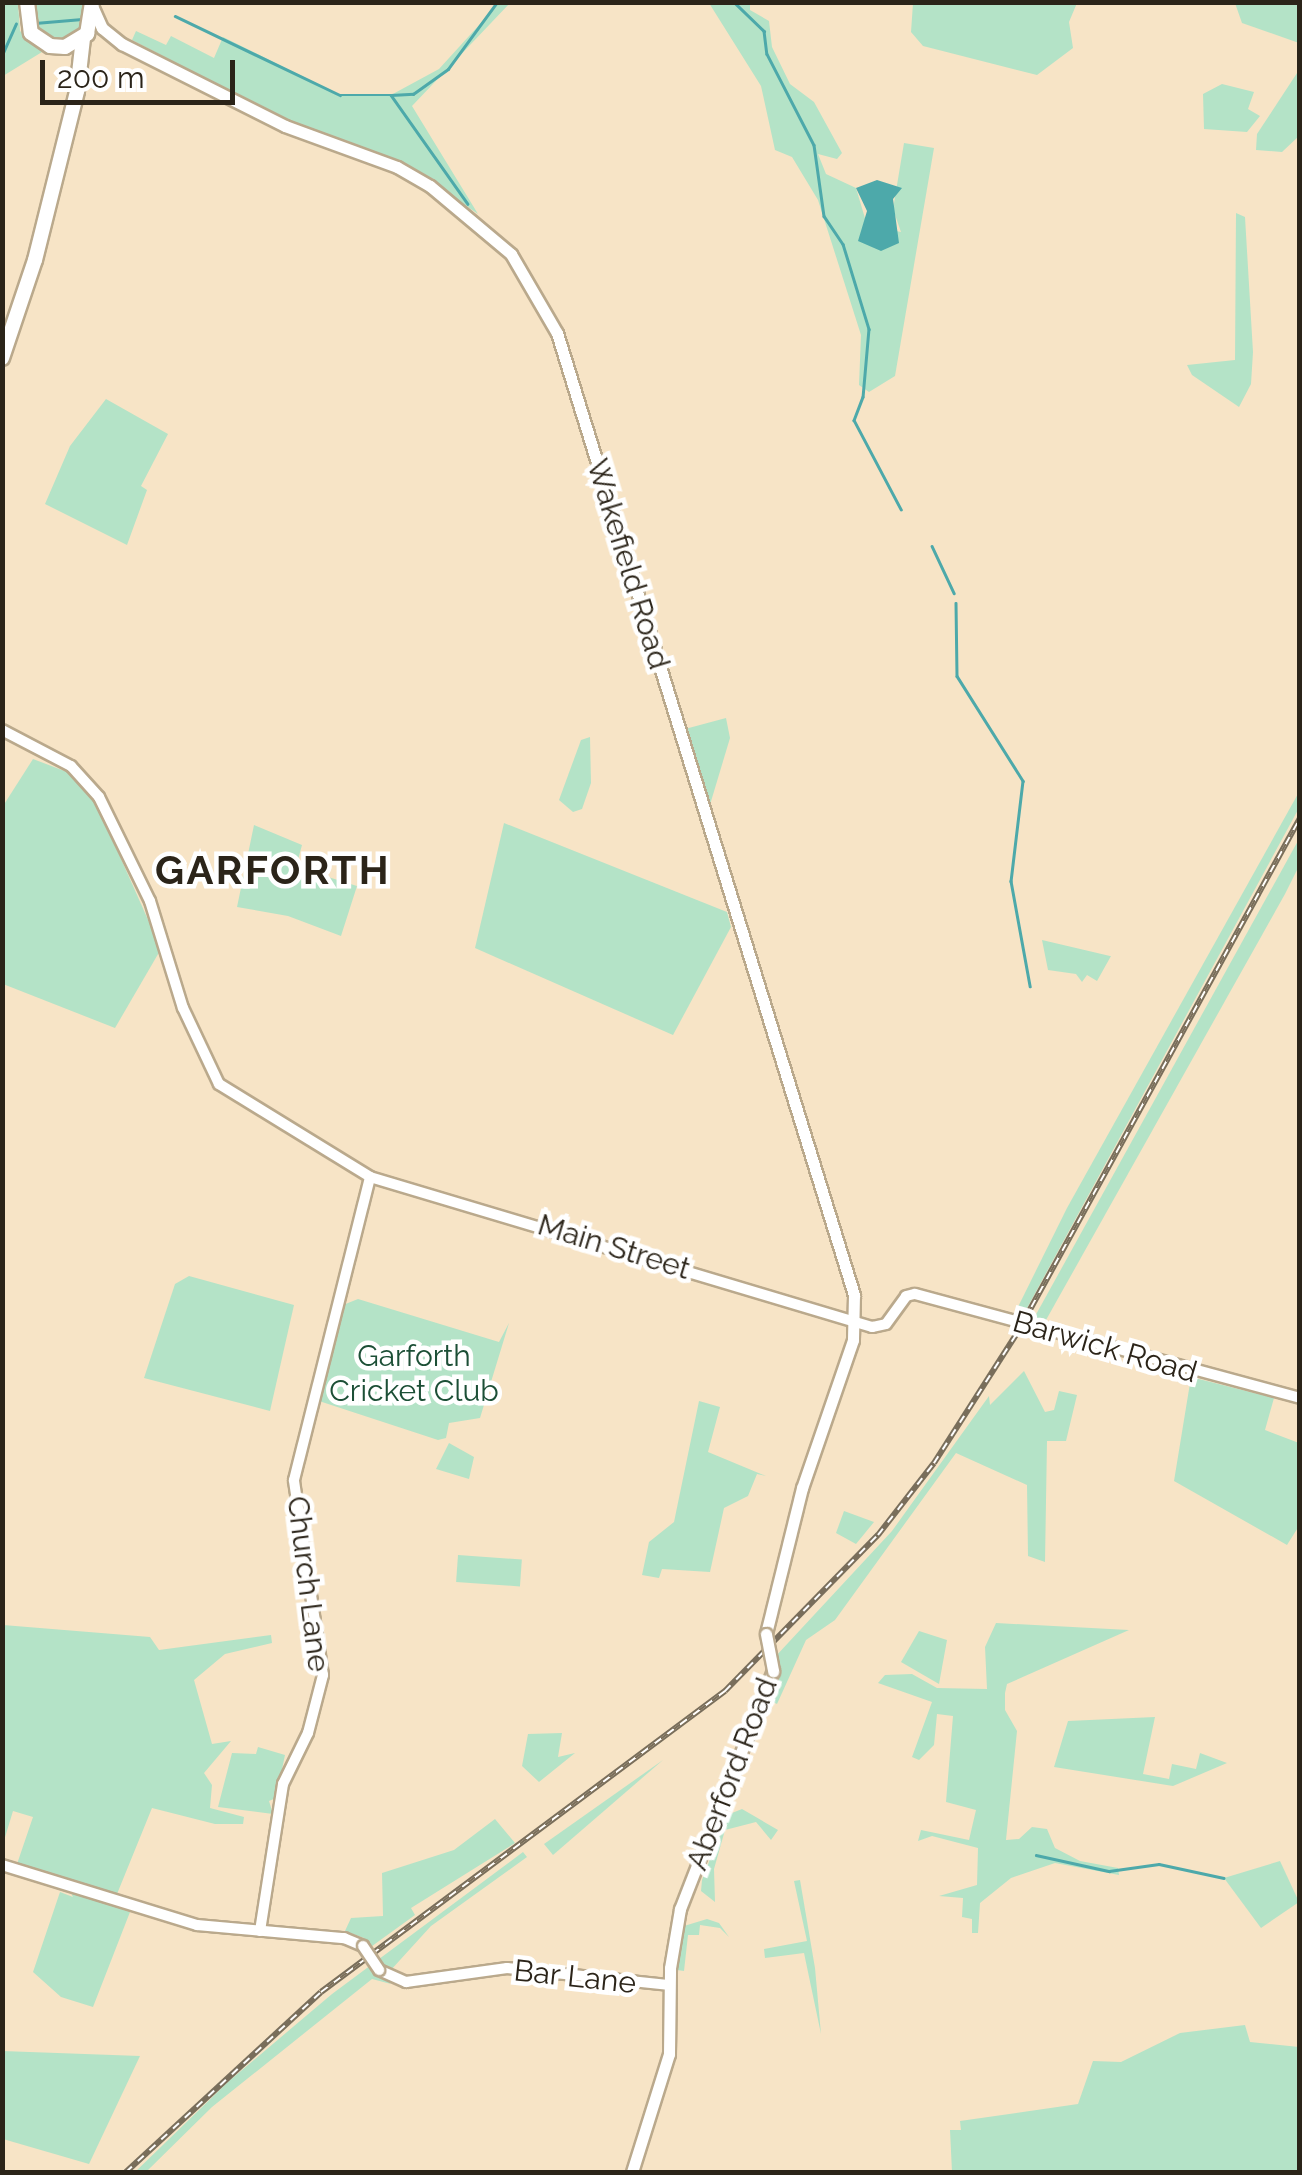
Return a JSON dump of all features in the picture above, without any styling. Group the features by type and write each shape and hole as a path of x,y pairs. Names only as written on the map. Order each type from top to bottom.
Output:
{"highway":[{"path":"28,2 31,33 54,47 74,72 78,92"},
{"path":"2,358 32,274 78,92 92,5"},
{"path":"54,47 85,36"}],"main road":[{"path":"92,5 111,37"},
{"name":"Wakefield Road","path":"85,36 111,37 285,126 398,167 465,212 521,268 561,343 824,1212 851,1282 856,1322"},
{"name":"Aberford Road","path":"632,2172 669,2054 670,1985 680,1909 773,1671 766,1634 790,1527 856,1322"}],"street":[{"name":"Main Street","path":"2,730 71,766 99,797 150,901 183,1008 219,1084 370,1177 856,1322"},
{"name":"Church Lane","path":"260,1931 283,1784 308,1734 323,1675 294,1480 370,1177"},
{"name":"Barwick Road","path":"856,1322 883,1326 912,1293 1300,1398"},
{"name":"Bar Lane","path":"2,1865 197,1925 318,1937 362,1946 380,1970 406,1982 507,1968 670,1985"}],"green space":[{"path":"3,2 18,3 20,31 42,52 3,76"},
{"path":"500,2 510,3 412,106 478,214 407,165 285,120 132,40 136,31 166,45 171,36 214,58 223,37 340,95 391,95 439,69"},
{"path":"30,3 87,3 84,29 54,42 35,31"},
{"path":"709,3 750,3 750,10 769,21 772,47 790,84 814,102 842,153 837,159 818,154 826,174 856,188 867,225 901,232 893,209 904,143 934,148 895,376 869,392 859,385 861,335 818,200 792,157 775,150 761,86"},
{"path":"913,3 1077,3 1069,22 1073,48 1037,75 923,46 911,32"},
{"path":"1235,3 1299,3 1299,43 1242,23"},
{"path":"1299,70 1299,136 1282,152 1256,150 1257,134"},
{"path":"1222,84 1254,92 1248,109 1260,116 1247,132 1204,129 1203,94"},
{"path":"1236,213 1245,217 1253,352 1251,384 1239,407 1192,375 1187,365 1235,360"},
{"path":"106,399 168,434 141,486 147,490 127,545 45,504 70,446"},
{"path":"726,718 730,738 709,808 685,729"},
{"path":"590,737 591,783 582,809 573,812 559,800 581,740"},
{"path":"33,759 75,775 94,798 161,949 115,1028 3,984 3,806"},
{"path":"1299,792 1299,808 1020,1321 1013,1317 1067,1208"},
{"path":"504,823 727,912 731,927 673,1035 475,948"},
{"path":"254,825 302,845 296,867 357,886 341,936 288,916 237,907"},
{"path":"1299,839 1299,866 1285,894 1046,1320 1023,1338"},
{"path":"1042,940 1111,956 1097,981 1087,975 1082,982 1076,974 1048,970"},
{"path":"189,1276 294,1305 270,1411 144,1378 175,1284"},
{"name":"Garforth Cricket Club","path":"358,1299 499,1342 509,1323 480,1418 449,1423 446,1438 438,1440 319,1401 343,1305"},
{"path":"1024,1371 1045,1412 1054,1410 1059,1391 1077,1395 1066,1441 1047,1441 1045,1562 1028,1556 1027,1485 956,1453 835,1620 806,1640 777,1704 771,1701 775,1657 892,1531 989,1396 990,1405"},
{"path":"1191,1377 1274,1398 1265,1430 1299,1443 1299,1526 1287,1545 1174,1481"},
{"path":"699,1401 720,1407 708,1452 766,1476 757,1474 748,1496 724,1508 710,1572 662,1569 659,1578 642,1575 649,1542 674,1522"},
{"path":"449,1443 474,1457 469,1479 436,1469"},
{"path":"844,1511 874,1522 856,1544 836,1533"},
{"path":"458,1555 522,1559 520,1586 456,1582"},
{"path":"996,1623 1129,1630 1007,1684 1005,1693 1005,1710 1017,1731 1006,1840 1019,1839 1032,1827 1047,1829 1055,1848 1080,1861 1118,1868 1119,1875 1055,1863 1011,1878 980,1903 978,1933 972,1933 972,1919 962,1917 963,1898 939,1896 977,1885 978,1848 932,1836 918,1841 921,1830 969,1840 976,1810 946,1802 953,1716 937,1714 934,1745 919,1760 912,1757 932,1702 878,1683 885,1675 912,1674 937,1688 987,1689 985,1647"},
{"path":"3,1625 150,1637 159,1650 271,1635 272,1643 225,1654 194,1680 212,1744 231,1741 204,1773 212,1785 210,1808 244,1817 243,1824 215,1824 152,1808 117,1894 17,1864 33,1817 13,1811 3,1844"},
{"path":"919,1631 947,1640 939,1684 901,1662"},
{"path":"1155,1717 1143,1774 1169,1779 1172,1764 1196,1769 1200,1753 1227,1763 1173,1786 1054,1767 1068,1721"},
{"path":"562,1733 558,1757 575,1753 539,1782 522,1766 528,1734"},
{"path":"258,1747 285,1755 276,1798 269,1801 273,1814 218,1807 232,1753 256,1754"},
{"path":"663,1760 553,1855 544,1844"},
{"path":"742,1809 778,1830 771,1840 756,1822 725,1830 714,1869 715,1902 701,1891 702,1880 727,1815"},
{"path":"495,1819 515,1843 411,1908 415,1915 368,1949 364,1938 345,1931 351,1918 383,1916 382,1873 454,1850"},
{"path":"523,1852 527,1857 431,1926 390,1971 377,1971 391,1984 372,1979 212,2107 146,2172 135,2172 229,2081 332,1994"},
{"path":"1280,1861 1299,1902 1261,1928 1224,1878"},
{"path":"800,1880 821,2034 804,1953 765,1958 764,1949 807,1941 794,1881"},
{"path":"70,1891 130,1912 93,2007 61,1997 33,1972 60,1892 73,1897"},
{"path":"707,1919 719,1923 729,1937 720,1928 700,1925 699,1935 688,1935 684,1971 677,1970 684,1926"},
{"path":"1245,2025 1250,2042 1299,2047 1299,2172 952,2172 950,2130 961,2130 960,2121 1078,2104 1093,2061 1121,2062 1180,2033"},
{"path":"2,2051 140,2056 89,2164 3,2139"}],"water":[{"path":"877,180 902,188 893,199 899,243 881,251 858,241 867,211 856,188"}],"waterway":[{"path":"175,16 340,95 391,95 413,94 448,69 497,2"},
{"path":"734,2 764,31 767,54 814,145 824,216 843,244 869,329 863,397 854,420 901,509"},
{"path":"35,23 82,19"},
{"path":"2,55 16,24"},
{"path":"391,95 468,204"},
{"path":"932,546 954,593"},
{"path":"956,603 957,676 1023,781 1011,881 1030,986"},
{"path":"1036,1855 1109,1871 1159,1864 1224,1878"}],"railway":[{"path":"126,2172 321,1992 725,1691 878,1535 934,1463 1016,1335 1300,818"}],"district":[{"name":"GARFORTH","path":"273,870"}]}
